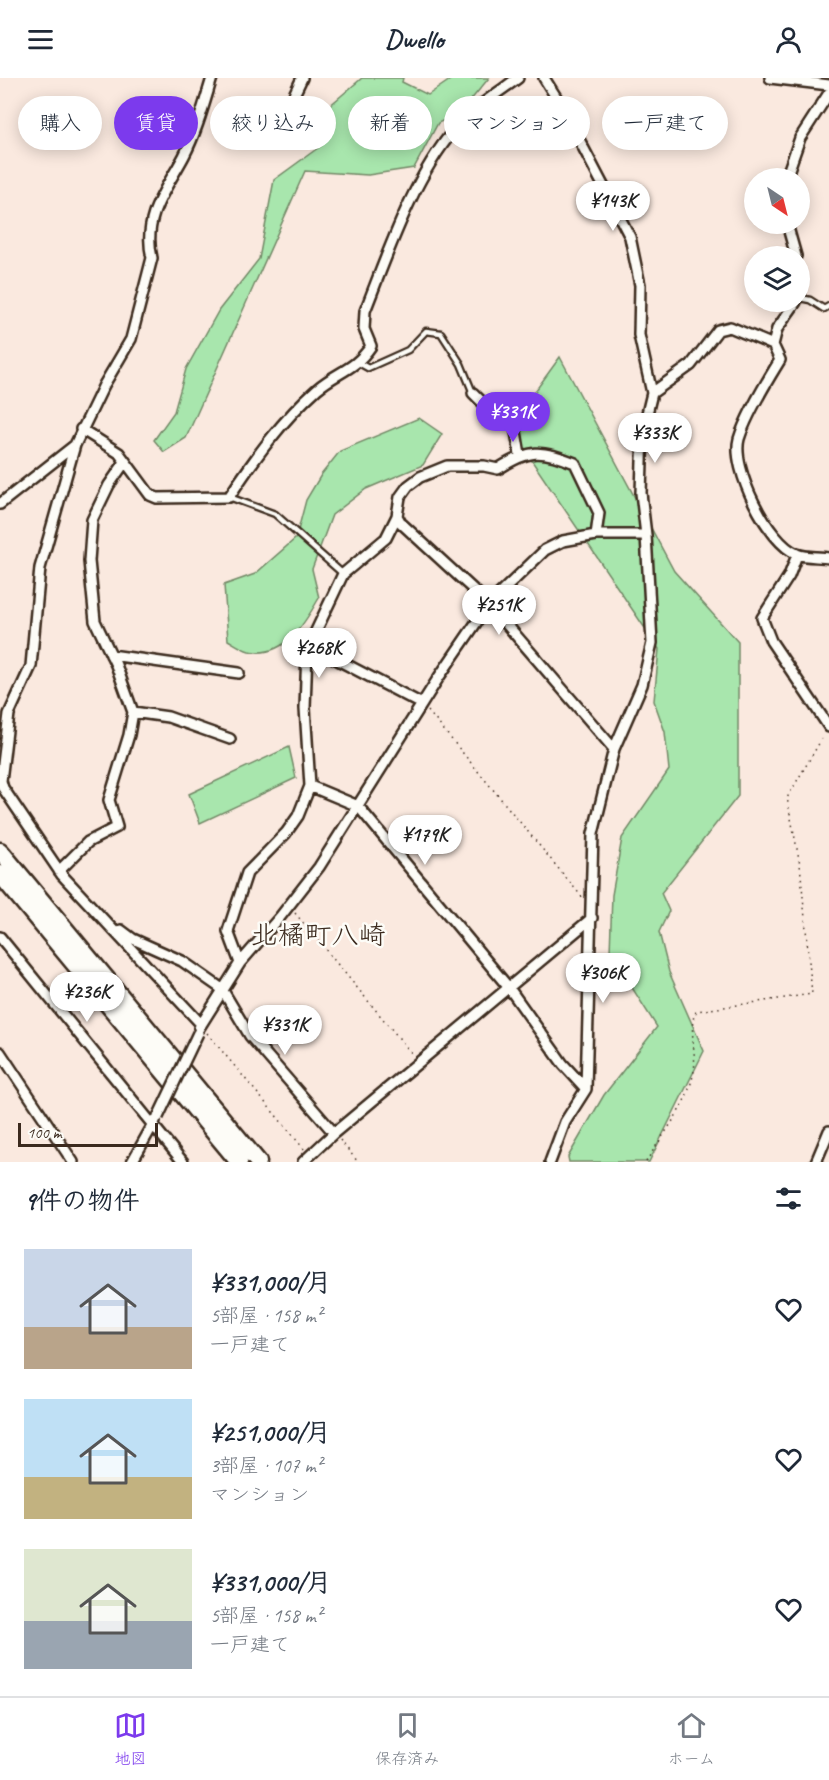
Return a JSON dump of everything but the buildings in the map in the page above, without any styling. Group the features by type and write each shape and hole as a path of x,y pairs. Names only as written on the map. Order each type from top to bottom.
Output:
{"highway":[{"path":"0,851 258,1162"},
{"path":"0,874 239,1162"}],"street":[{"path":"0,799 9,714 31,666 40,568 75,445 81,429 131,339 152,258 149,246 152,218 165,184 183,157 196,127 212,78"},
{"path":"293,96 302,78"},
{"path":"81,429 118,453 150,495 157,498 229,498 257,454 291,414 319,388 359,363 371,346 364,329 365,311 414,194 453,131 473,111 518,78"},
{"path":"544,78 561,105 630,237 640,285 639,336 652,393 643,430 641,493 646,535 652,643 642,685 614,748 593,834 586,1089 565,1122 550,1162"},
{"path":"770,78 829,85"},
{"path":"790,168 800,138 829,93"},
{"path":"789,312 777,329 773,345 780,360 739,439 738,454 748,488 761,516 779,542 797,555 829,558"},
{"path":"652,393 691,365 718,330 730,327 773,345"},
{"path":"473,393 489,409 515,426 520,455"},
{"path":"0,504 75,445"},
{"path":"240,963 228,930 247,873 286,833 298,816 310,786 304,708 309,645 343,574 386,538 397,516 400,497 408,486 420,477 447,466 484,466 498,469 520,455 539,452 575,463 599,513 596,535"},
{"path":"59,871 88,842 117,827 109,800 129,735 133,712 111,654 95,621 89,561 92,520 109,485 125,462"},
{"path":"397,516 401,523 489,604 614,748"},
{"path":"132,1162 156,1121 199,1029 222,989 240,963 289,905 358,806 422,704 489,604 544,550 563,541 596,535 646,535"},
{"path":"797,555 789,576 762,618 771,640 829,727"},
{"path":"309,645 422,704"},
{"path":"111,654 239,673"},
{"path":"133,712 168,717 230,739"},
{"path":"1,783 59,871 107,920 199,1029"},
{"path":"310,786 358,806 509,988 562,1064 586,1089"},
{"path":"306,1159 334,1133 509,988 592,914"},
{"path":"107,920 133,939 182,961 222,989 250,1036 334,1133"},
{"path":"0,937 156,1121 183,1162"},
{"path":"0,1052 73,1162"},
{"path":"816,1162 829,1131"}],"lane":[{"path":"810,300 824,309 829,306"},
{"path":"359,363 368,368 408,350 426,331 441,333 461,364 473,393"},
{"path":"229,498 275,514 343,574"}],"path":[{"path":"422,704 592,914"},
{"path":"646,1162 670,1128 689,1089 695,1059 692,1020 697,1011 704,1008 812,994 800,864 787,798 829,727"},
{"path":"289,905 420,1062"},
{"path":"199,1029 306,1159"},
{"path":"334,1133 358,1162"}],"green space":[{"path":"362,78 403,78 402,82 428,95 453,78 489,78 474,96 444,96 444,120 438,123 432,134 432,96 348,96 348,150 424,150 414,168 368,175 305,171 186,438 164,452 154,440 174,412 186,369 219,310 259,259 274,180 315,150 336,150 336,100"},
{"path":"560,357 674,571 738,642 738,796 661,893 669,911 659,932 669,972 704,1051 649,1162 569,1162 568,1157 604,1095 657,1027 610,953 612,895 622,838 669,770 665,732 654,701 659,649 509,427"},
{"path":"419,418 442,434 423,465 366,489 332,515 312,569 319,598 300,628 283,644 273,650 261,652 246,650 228,640 224,585 255,574 296,538 306,500 321,475 340,451"},
{"path":"289,747 296,778 200,823 189,794"}],"district":[{"name":"北橘町八崎","path":"318,935"}]}
